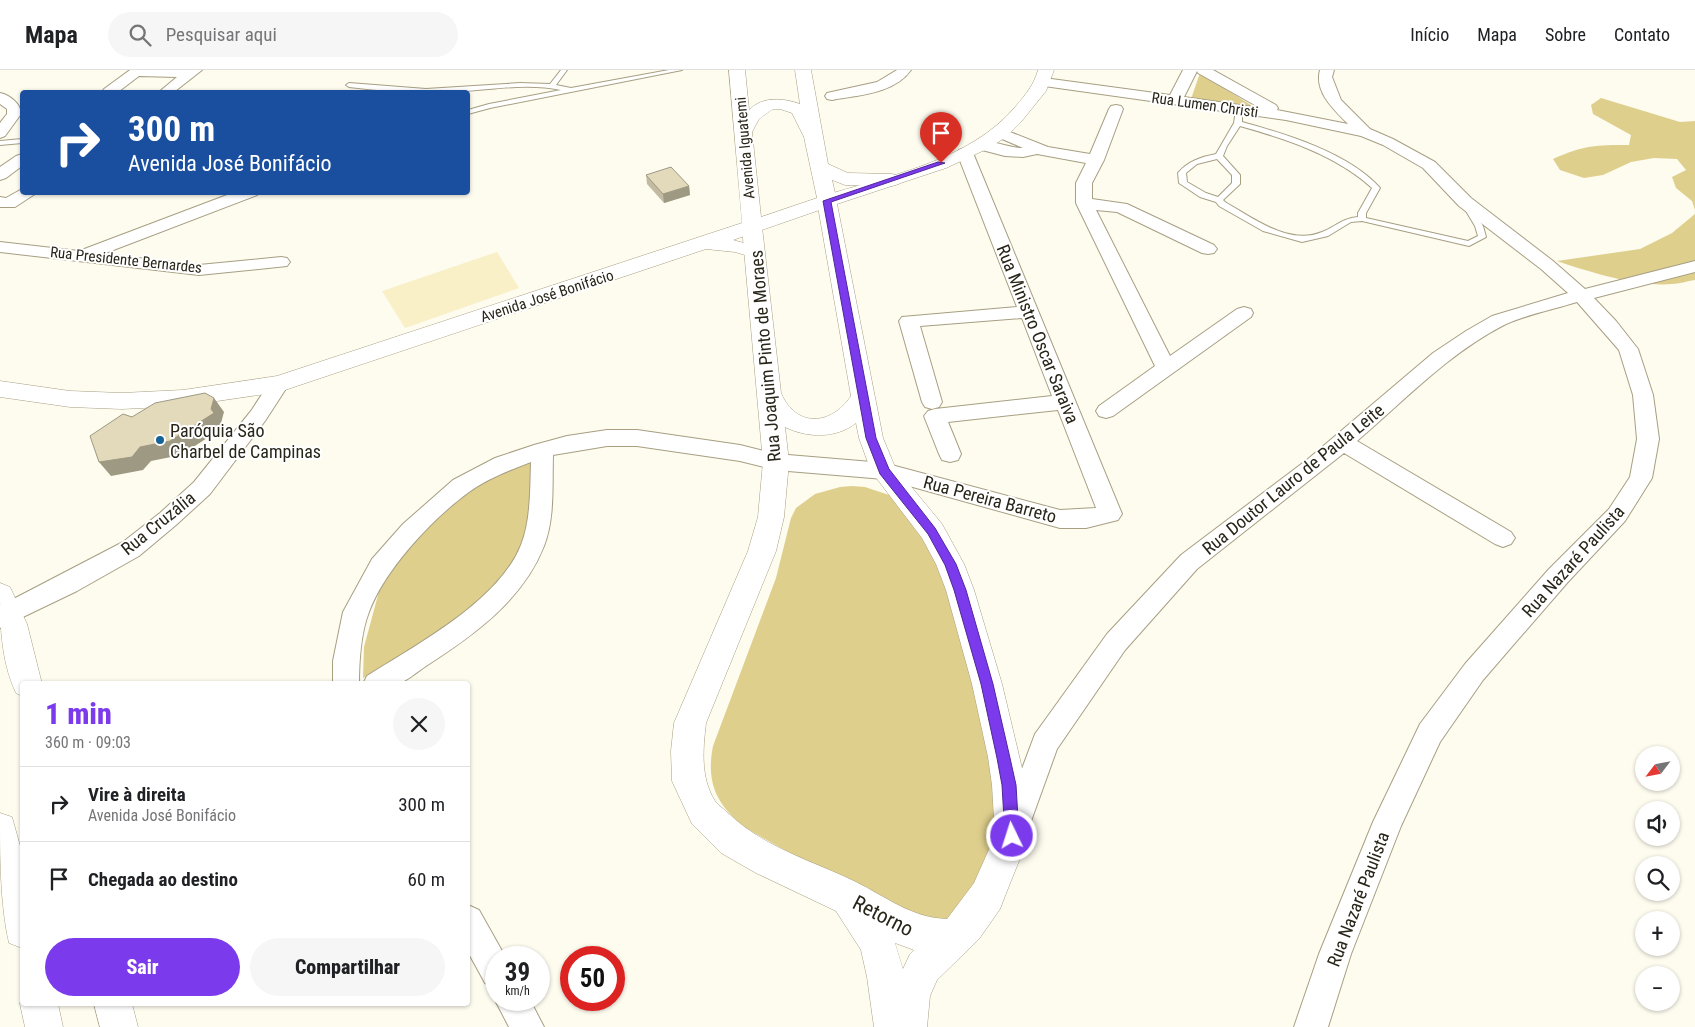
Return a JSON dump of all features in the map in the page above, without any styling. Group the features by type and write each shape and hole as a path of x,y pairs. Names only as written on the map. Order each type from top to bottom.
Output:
{"main road":[{"path":"739,70 752,91 757,96 766,98 785,96 795,92 804,74"},
{"name":"Avenida Iguatemi","path":"739,70 753,239"},
{"path":"804,74 813,137 827,201 862,398 871,438 884,471 932,531 950,564 960,590 987,684 1009,785 1012,836 987,896 966,926 923,968 911,996 908,1027"},
{"name":"Avenida José Bonifácio","path":"0,389 70,399 122,401 183,398 279,384 699,245 753,239 827,201 892,180 973,149 1000,133 1035,95 1045,76"},
{"path":"744,132 748,121 757,110 766,106 781,104 798,110 813,137"},
{"path":"819,167 845,179 892,180"},
{"name":"Rua Joaquim Pinto de Moraes","path":"753,239 776,462 771,517 762,551 690,723 687,751 689,781 704,813 733,842 768,861 843,895"},
{"path":"768,390 777,408 793,423 818,428 839,423 853,412 862,398"},
{"path":"3,609 26,681"},
{"path":"0,829 20,921"},
{"path":"843,895 874,934 885,965 893,1027"},
{"name":"Retorno","path":"843,895 907,930 931,938 954,938"},
{"path":"39,1006 44,1027"},
{"path":"114,1006 119,1027"}],"street":[{"path":"832,96 888,82 902,74 904,70"},
{"path":"1174,100 1190,70"},
{"path":"1203,70 1286,116"},
{"name":"Rua Nazaré Paulista","path":"1311,1027 1335,954 1377,849 1430,734 1474,672 1558,576 1617,516 1640,478 1648,439 1643,395 1628,349 1580,295 1547,264 1465,202 1429,165 1358,126 1334,102 1325,77 1327,70"},
{"path":"97,90 134,74 193,72"},
{"path":"169,90 193,72"},
{"path":"112,90 134,74"},
{"name":"Rua Lumen Christi","path":"1045,76 1174,100 1238,116 1286,116 1333,126 1358,126"},
{"path":"0,97 18,113 0,133"},
{"path":"1116,109 1096,160 1084,183 1084,203 1166,368"},
{"path":"1000,133 1044,151 1096,160"},
{"path":"973,149 1015,153 1044,151"},
{"name":"Rua Ministro Oscar Saraiva","path":"973,149 1029,312 1110,514"},
{"path":"0,175 20,160"},
{"path":"3,204 23,195"},
{"path":"82,255 243,195"},
{"path":"1084,203 1121,208 1208,249"},
{"name":"Rua Presidente Bernardes","path":"0,247 200,270 281,262"},
{"name":"Rua Doutor Lauro de Paula Leite","path":"1012,836 1046,742 1116,642 1189,562 1342,442 1440,358 1473,335 1499,320 1580,295 1695,266"},
{"path":"932,402 909,321 1029,312"},
{"path":"1106,410 1244,313"},
{"name":"Rua Cruzália","path":"3,609 131,549 168,519 202,488 258,416 279,384"},
{"path":"950,454 935,416 1065,402"},
{"name":"Rua Pereira Barreto","path":"346,681 346,661 356,612 387,559 411,530 461,486 503,464 542,450 607,438 637,438 740,453 776,462 884,471 1060,519 1086,519 1110,514"},
{"path":"1342,442 1504,538"},
{"path":"380,681 482,612 513,582 533,545 535,537 540,511 542,450"},
{"path":"470,925 485,952"},
{"path":"518,1011 527,1027"}],"lane":[{"path":"553,85 564,70"},
{"path":"470,111 489,106 679,70"},
{"path":"348,85 395,90"},
{"path":"461,90 509,85 553,85 570,90"},
{"path":"1220,156 1238,116 1348,166 1367,178 1376,188 1362,213 1362,219"},
{"path":"0,143 20,141"},
{"path":"1219,200 1236,184 1236,175 1220,156"},
{"path":"1220,156 1206,158 1189,165 1182,173 1183,183 1192,190 1219,200 1222,204 1266,229 1302,240 1326,234 1349,220 1362,219 1470,244 1482,237 1479,226 1465,202"}],"shaded area":[{"path":"1200,73 1254,107 1191,99"},
{"path":"1601,98 1680,122 1695,121 1695,210 1692,201 1676,188 1672,177 1686,170 1677,159 1654,158 1631,162 1603,175 1584,178 1560,170 1553,159 1573,151 1599,146 1629,145 1631,135 1593,114 1591,105"},
{"path":"1695,214 1695,280 1675,284 1628,281 1557,261 1640,249 1672,233"},
{"path":"497,252 519,288 405,328 382,291"},
{"path":"534,462 528,535 509,579 475,611 363,678 364,647 381,584 421,534 457,497 495,475"},
{"path":"840,487 865,487 889,495 903,509 916,525 954,599 1003,823 964,911 938,924 893,912 744,827 726,810 715,791 712,781 711,759 713,746 776,578 791,518 796,508 815,494"}],"building":[{"path":"671,167 689,186 663,194 646,175"},
{"path":"205,393 214,398 211,409 214,413 170,441 140,447 132,457 99,462 90,436 123,414 132,417 155,403"}],"place":[{"name":"Paróquia São Charbel de Campinas","path":"160,440"}],"route":[{"path":"941,163 827,201 862,398 871,438 884,471 932,531 950,564 960,590 987,684 1004,758 1009,785 1012,836"}]}
